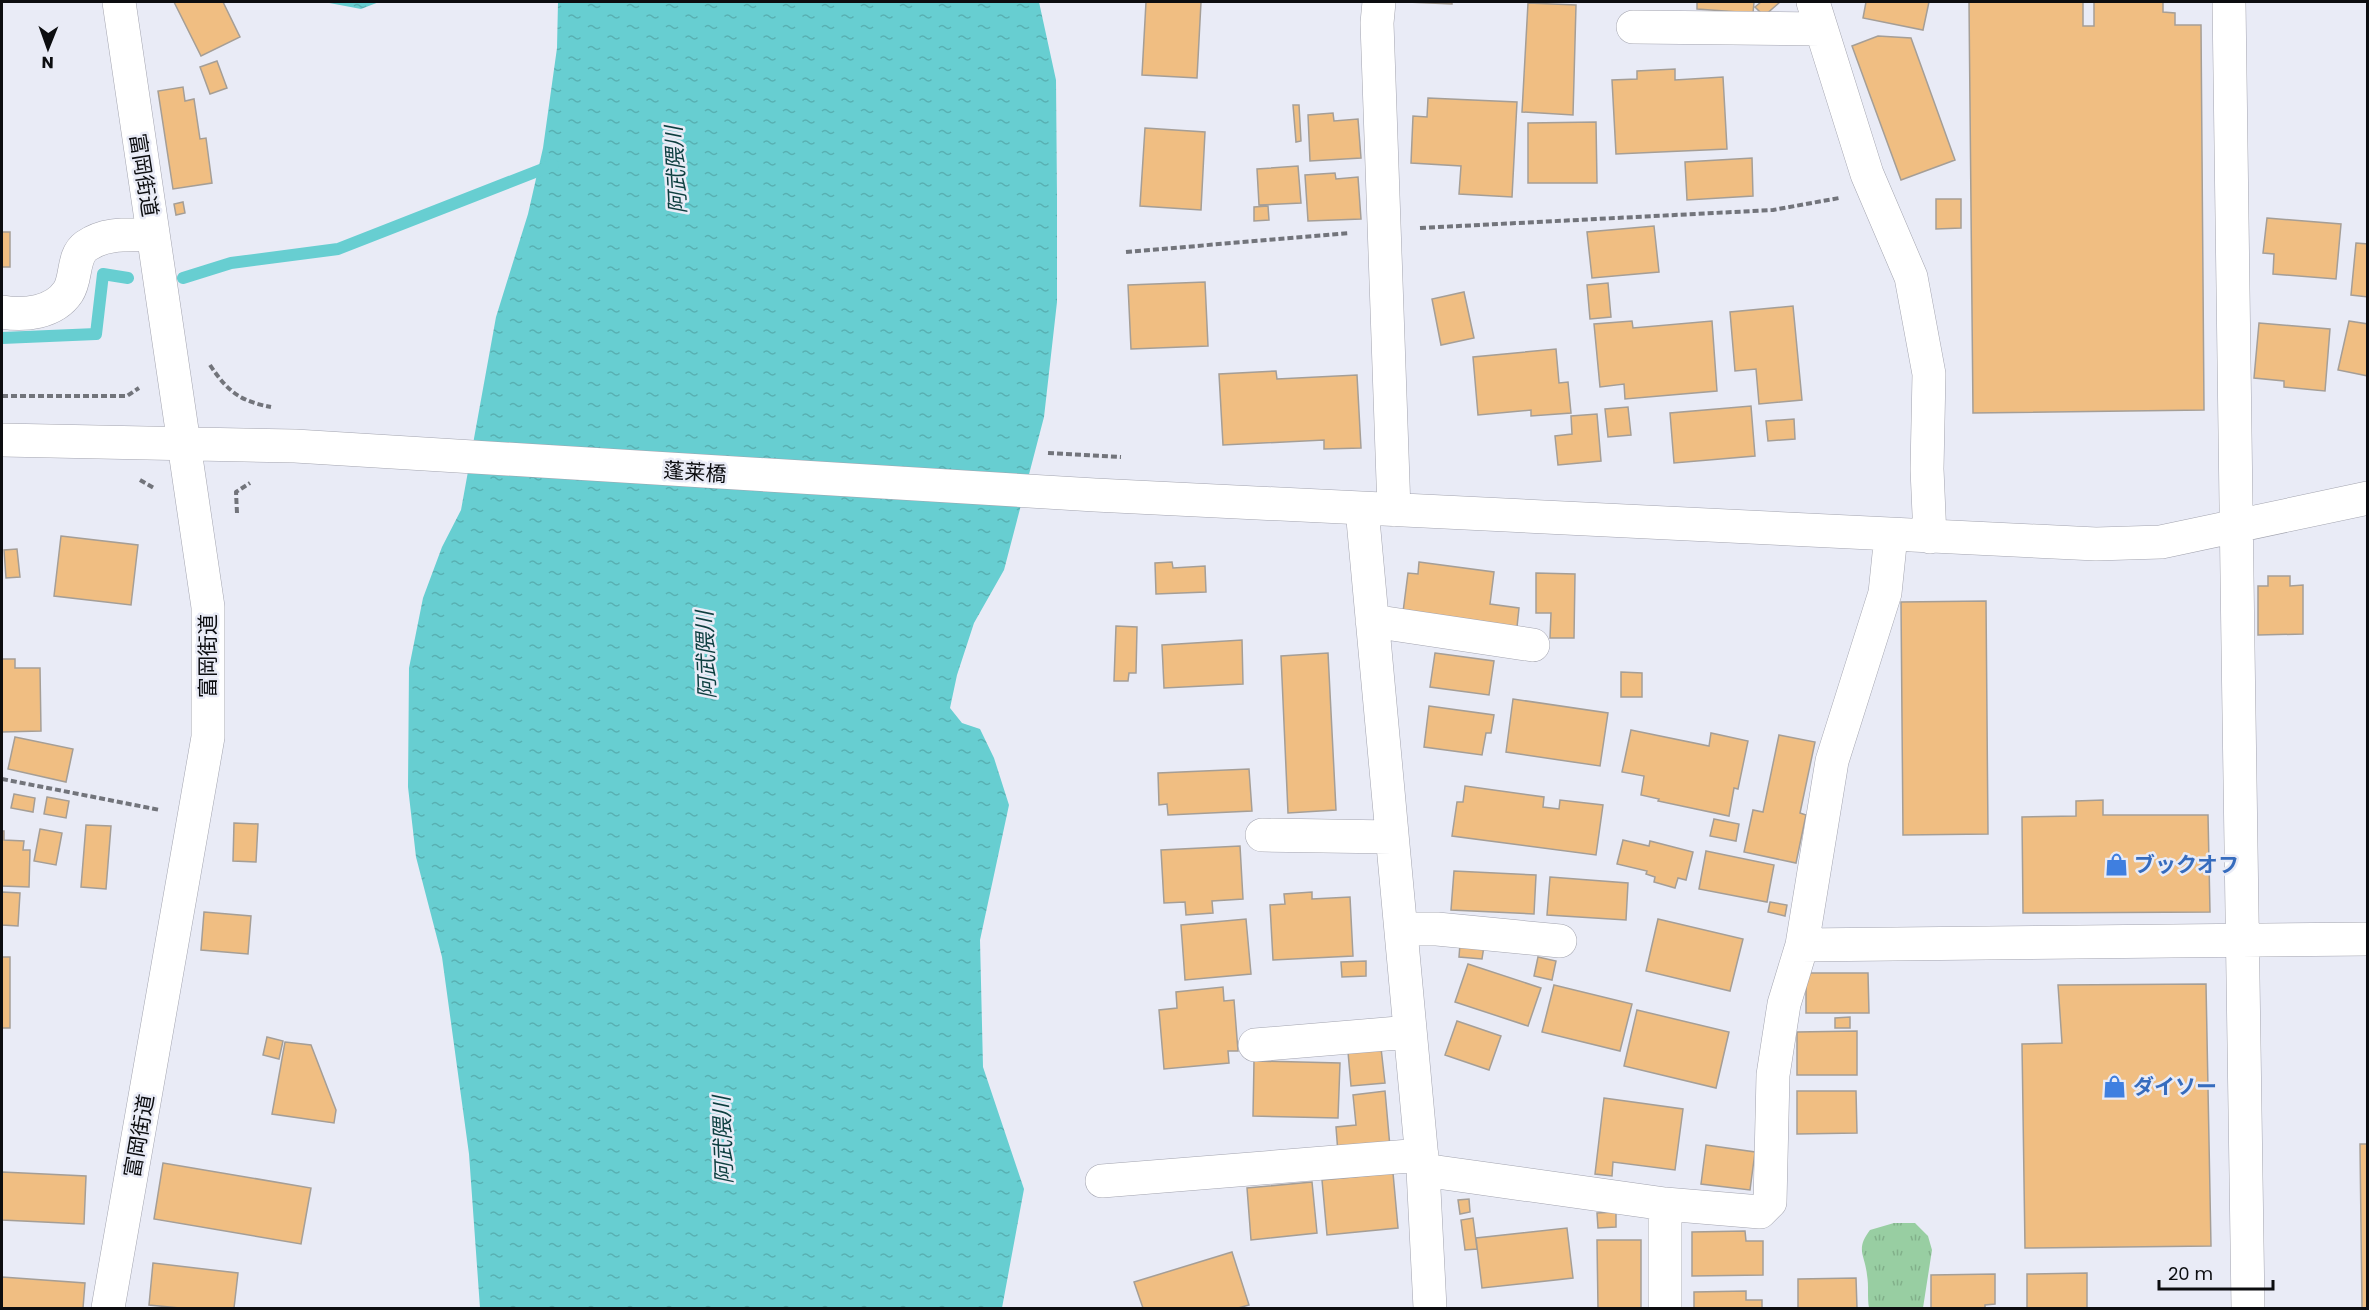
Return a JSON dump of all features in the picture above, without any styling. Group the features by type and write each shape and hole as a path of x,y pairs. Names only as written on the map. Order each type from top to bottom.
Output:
{"street":[{"name":"富岡街道","path":"108,1308 208,737 208,607 118,2"},
{"path":"1379,2 1377,23 1394,510"},
{"path":"2229,2 2238,525 2240,940 2248,1308"},
{"path":"1633,27 1816,15 1873,188 1911,277 1929,374 1926,470 1930,537"},
{"path":"2,312 43,311 55,303 69,292 75,264 84,247 106,235 153,236"},
{"name":"蓬莱橋","path":"2,440 295,446 1095,495 2096,544 2161,542 2367,498"},
{"path":"1362,509 1422,1163 1430,1308"},
{"path":"1102,1181 1422,1163 1665,1204 1760,1212 1770,1202 1773,1075 1784,1004 1802,945 1832,761 1885,593 1891,535"},
{"path":"1372,621 1533,645"},
{"path":"1262,835 1392,837"},
{"path":"1402,929 1437,929 1560,941"},
{"path":"1802,945 2367,939"},
{"path":"1255,1046 1410,1032"},
{"path":"1665,1204 1665,1308"}],"path":[{"path":"1126,252 1384,230 1773,210 1825,202 1873,188"},
{"path":"205,358 219,378 247,402 276,408"},
{"path":"2,396 127,396 139,389 142,383"},
{"path":"132,477 152,485 159,493"},
{"path":"237,513 236,492 257,478"},
{"path":"2,779 195,817"}],"green space":[{"path":"1894,1223 1915,1223 1928,1236 1932,1250 1923,1308 1869,1308 1868,1279 1862,1252 1863,1243 1870,1230"}],"water":[{"path":"324,2 379,2 361,9"},
{"name":"阿武隈川","path":"558,2 1039,2 1056,80 1057,302 1044,417 1004,570 974,623 957,675 950,708 962,723 980,729 994,758 1009,805 980,940 983,1067 1024,1189 1002,1308 480,1308 469,1154 442,957 416,857 408,787 409,668 423,598 442,547 461,510 496,317 528,214 543,148 557,48"}],"building":[{"path":"174,2 223,2 240,37 201,56"},
{"path":"1146,2 1201,2 1197,78 1142,75"},
{"path":"1407,2 1452,2 1452,4"},
{"path":"1697,2 1754,2 1753,13 1697,9"},
{"path":"1761,2 1780,2 1764,16 1755,7"},
{"path":"1866,2 1929,2 1923,30 1863,18"},
{"path":"1969,2 2083,2 2083,26 2094,26 2094,2 2163,2 2163,12 2175,13 2175,25 2201,25 2204,410 1973,413"},
{"path":"1528,3 1576,5 1573,115 1522,112"},
{"path":"1878,36 1911,38 1955,160 1901,180 1852,46"},
{"path":"217,61 227,88 210,94 200,67"},
{"path":"1675,69 1675,80 1723,77 1727,149 1616,154 1612,80 1637,79 1637,71"},
{"path":"183,87 185,101 194,99 200,139 206,138 212,183 173,189 158,91"},
{"path":"1428,98 1517,102 1512,197 1459,194 1461,166 1411,163 1413,116 1427,117"},
{"path":"1293,105 1299,105 1301,141 1296,142"},
{"path":"1333,113 1334,121 1358,119 1361,158 1310,161 1308,115"},
{"path":"1596,122 1597,183 1528,183 1528,123"},
{"path":"1145,128 1205,132 1201,210 1140,206"},
{"path":"1752,158 1753,196 1687,200 1685,162"},
{"path":"1298,166 1301,203 1259,205 1257,169"},
{"path":"1335,173 1336,179 1358,177 1361,219 1308,221 1305,175"},
{"path":"1936,199 1961,199 1961,228 1936,229"},
{"path":"183,202 185,213 176,215 174,204"},
{"path":"1268,206 1269,220 1254,221 1254,207"},
{"path":"2267,218 2341,224 2336,279 2273,274 2274,254 2263,253"},
{"path":"1654,226 1659,272 1592,278 1587,232"},
{"path":"2,232 10,232 10,267 2,267"},
{"path":"2356,243 2368,244 2368,297 2351,295"},
{"path":"1205,282 1208,346 1131,349 1128,285"},
{"path":"1608,283 1611,317 1590,319 1587,285"},
{"path":"1464,292 1474,338 1441,345 1432,299"},
{"path":"1793,306 1802,400 1759,404 1756,369 1735,371 1730,312"},
{"path":"1632,321 1633,328 1712,321 1717,391 1625,399 1624,384 1600,387 1594,324"},
{"path":"2349,321 2368,324 2368,376 2338,370"},
{"path":"2259,323 2330,329 2325,391 2284,387 2284,381 2254,378"},
{"path":"1556,349 1559,383 1568,382 1571,413 1531,416 1531,410 1478,415 1473,357"},
{"path":"1276,371 1277,379 1357,375 1361,448 1324,449 1324,440 1223,445 1219,374"},
{"path":"1751,406 1755,456 1674,463 1670,413"},
{"path":"1628,407 1631,435 1608,437 1605,409"},
{"path":"1597,414 1601,461 1558,465 1555,436 1572,434 1571,416"},
{"path":"1794,419 1795,439 1768,441 1766,421"},
{"path":"61,536 138,545 131,605 54,596"},
{"path":"17,549 20,577 6,578 4,550"},
{"path":"1172,562 1173,568 1205,566 1206,592 1156,594 1155,563"},
{"path":"1419,562 1494,572 1490,604 1519,608 1517,627 1403,612 1408,573 1418,574"},
{"path":"1536,573 1575,574 1574,638 1550,638 1551,613 1536,613"},
{"path":"2268,576 2290,576 2290,586 2303,585 2303,634 2258,635 2258,586 2268,586"},
{"path":"1986,601 1988,834 1903,835 1901,602"},
{"path":"1116,626 1137,627 1136,673 1129,673 1128,681 1114,681"},
{"path":"1242,640 1243,684 1164,688 1162,645"},
{"path":"1328,653 1336,810 1288,813 1281,656"},
{"path":"1435,653 1494,661 1489,695 1430,687"},
{"path":"2,659 15,659 15,668 40,668 41,731 2,732"},
{"path":"1621,672 1642,673 1642,697 1621,697"},
{"path":"1513,699 1608,713 1600,766 1506,752"},
{"path":"1429,706 1494,715 1491,733 1486,733 1482,755 1424,747"},
{"path":"1631,730 1709,746 1711,733 1748,741 1738,789 1734,788 1729,816 1658,801 1659,799 1641,795 1644,776 1622,772"},
{"path":"1779,735 1815,742 1800,813 1806,815 1796,863 1744,852 1753,810 1763,812"},
{"path":"15,737 73,749 66,782 8,769"},
{"path":"1249,769 1252,811 1168,815 1167,804 1159,805 1158,773"},
{"path":"1465,786 1544,797 1543,807 1559,809 1560,800 1603,805 1596,855 1452,836 1457,802 1463,802"},
{"path":"14,794 35,798 33,812 11,808"},
{"path":"47,797 69,801 66,818 44,814"},
{"name":"ブックオフ","path":"2103,800 2103,815 2208,815 2210,912 2023,913 2022,817 2076,816 2076,801"},
{"path":"1714,819 1739,824 1736,841 1710,836"},
{"path":"234,823 258,824 256,862 233,861"},
{"path":"86,825 111,826 106,889 81,887"},
{"path":"40,829 62,833 56,865 34,861"},
{"path":"2,831 4,831 4,840 24,841 23,850 30,850 29,887 2,886"},
{"path":"1623,840 1649,846 1650,841 1693,852 1686,880 1678,878 1675,888 1654,882 1655,877 1646,874 1647,871 1617,864"},
{"path":"1240,846 1243,899 1212,901 1213,913 1186,915 1185,902 1164,903 1161,850"},
{"path":"1706,851 1774,865 1767,902 1699,889"},
{"path":"1454,871 1536,875 1534,914 1451,910"},
{"path":"1550,877 1628,883 1626,920 1547,915"},
{"path":"2,892 20,893 18,926 2,925"},
{"path":"1312,892 1312,899 1350,897 1353,956 1273,960 1270,905 1285,904 1284,894"},
{"path":"1770,902 1787,905 1785,916 1768,912"},
{"path":"204,912 251,916 248,954 201,950"},
{"path":"1246,919 1251,974 1185,980 1181,925"},
{"path":"1658,919 1743,939 1730,991 1646,971"},
{"path":"1460,944 1484,946 1482,959 1459,957"},
{"path":"2,957 10,957 10,1028 2,1028"},
{"path":"1538,957 1556,961 1552,980 1534,976"},
{"path":"1366,961 1366,976 1342,977 1341,962"},
{"path":"1468,964 1541,988 1528,1026 1455,1002"},
{"path":"1806,973 1868,973 1869,1013 1806,1013"},
{"name":"ダイソー","path":"2206,984 2211,1246 2025,1248 2022,1044 2062,1043 2058,985"},
{"path":"1554,985 1632,1004 1620,1051 1542,1032"},
{"path":"1223,987 1224,1001 1234,1000 1238,1051 1228,1051 1229,1063 1164,1069 1159,1010 1177,1008 1176,992"},
{"path":"1637,1010 1729,1032 1716,1088 1624,1066"},
{"path":"1850,1017 1850,1028 1835,1028 1835,1018"},
{"path":"1457,1021 1501,1036 1489,1070 1445,1055"},
{"path":"1857,1031 1857,1075 1797,1075 1797,1032"},
{"path":"267,1037 283,1041 279,1059 263,1055"},
{"path":"285,1042 311,1045 336,1110 334,1123 272,1114"},
{"path":"1381,1048 1385,1083 1351,1086 1348,1052"},
{"path":"1254,1061 1340,1063 1338,1118 1253,1116"},
{"path":"1385,1091 1390,1147 1338,1153 1336,1127 1356,1125 1353,1095"},
{"path":"1797,1091 1856,1091 1857,1133 1797,1134"},
{"path":"1604,1098 1683,1109 1675,1170 1613,1162 1612,1176 1595,1174"},
{"path":"2360,1144 2368,1144 2368,1308 2362,1308"},
{"path":"1706,1145 1755,1152 1750,1190 1701,1184"},
{"path":"163,1163 311,1188 301,1244 154,1219"},
{"path":"2,1172 86,1176 84,1224 2,1220"},
{"path":"1393,1173 1398,1228 1327,1235 1322,1180"},
{"path":"1312,1182 1317,1233 1251,1240 1247,1188"},
{"path":"1469,1199 1470,1212 1460,1214 1458,1200"},
{"path":"1616,1212 1616,1227 1598,1228 1597,1213"},
{"path":"1473,1218 1477,1249 1465,1250 1461,1220"},
{"path":"1567,1228 1573,1278 1482,1288 1476,1238"},
{"path":"1745,1231 1746,1241 1763,1241 1763,1275 1692,1276 1692,1232"},
{"path":"1597,1240 1641,1240 1641,1308 1598,1308"},
{"path":"1232,1252 1249,1305 1238,1308 1143,1308 1134,1282"},
{"path":"153,1263 238,1273 234,1308 180,1308 149,1305"},
{"path":"2087,1273 2087,1308 2027,1308 2027,1274"},
{"path":"1995,1274 1995,1304 1985,1305 1985,1308 1931,1308 1931,1275"},
{"path":"2,1277 85,1283 83,1308 2,1308"},
{"path":"1856,1278 1857,1308 1798,1308 1798,1279"},
{"path":"1746,1291 1746,1300 1762,1300 1762,1308 1694,1308 1694,1292"}],"waterway":[{"path":"183,278 231,263 338,249 553,165"},
{"path":"2,338 96,334 103,274 128,278"}],"place":[{"name":"ブックオフ","path":"2116,864"},
{"name":"ダイソー","path":"2115,1086"}]}
